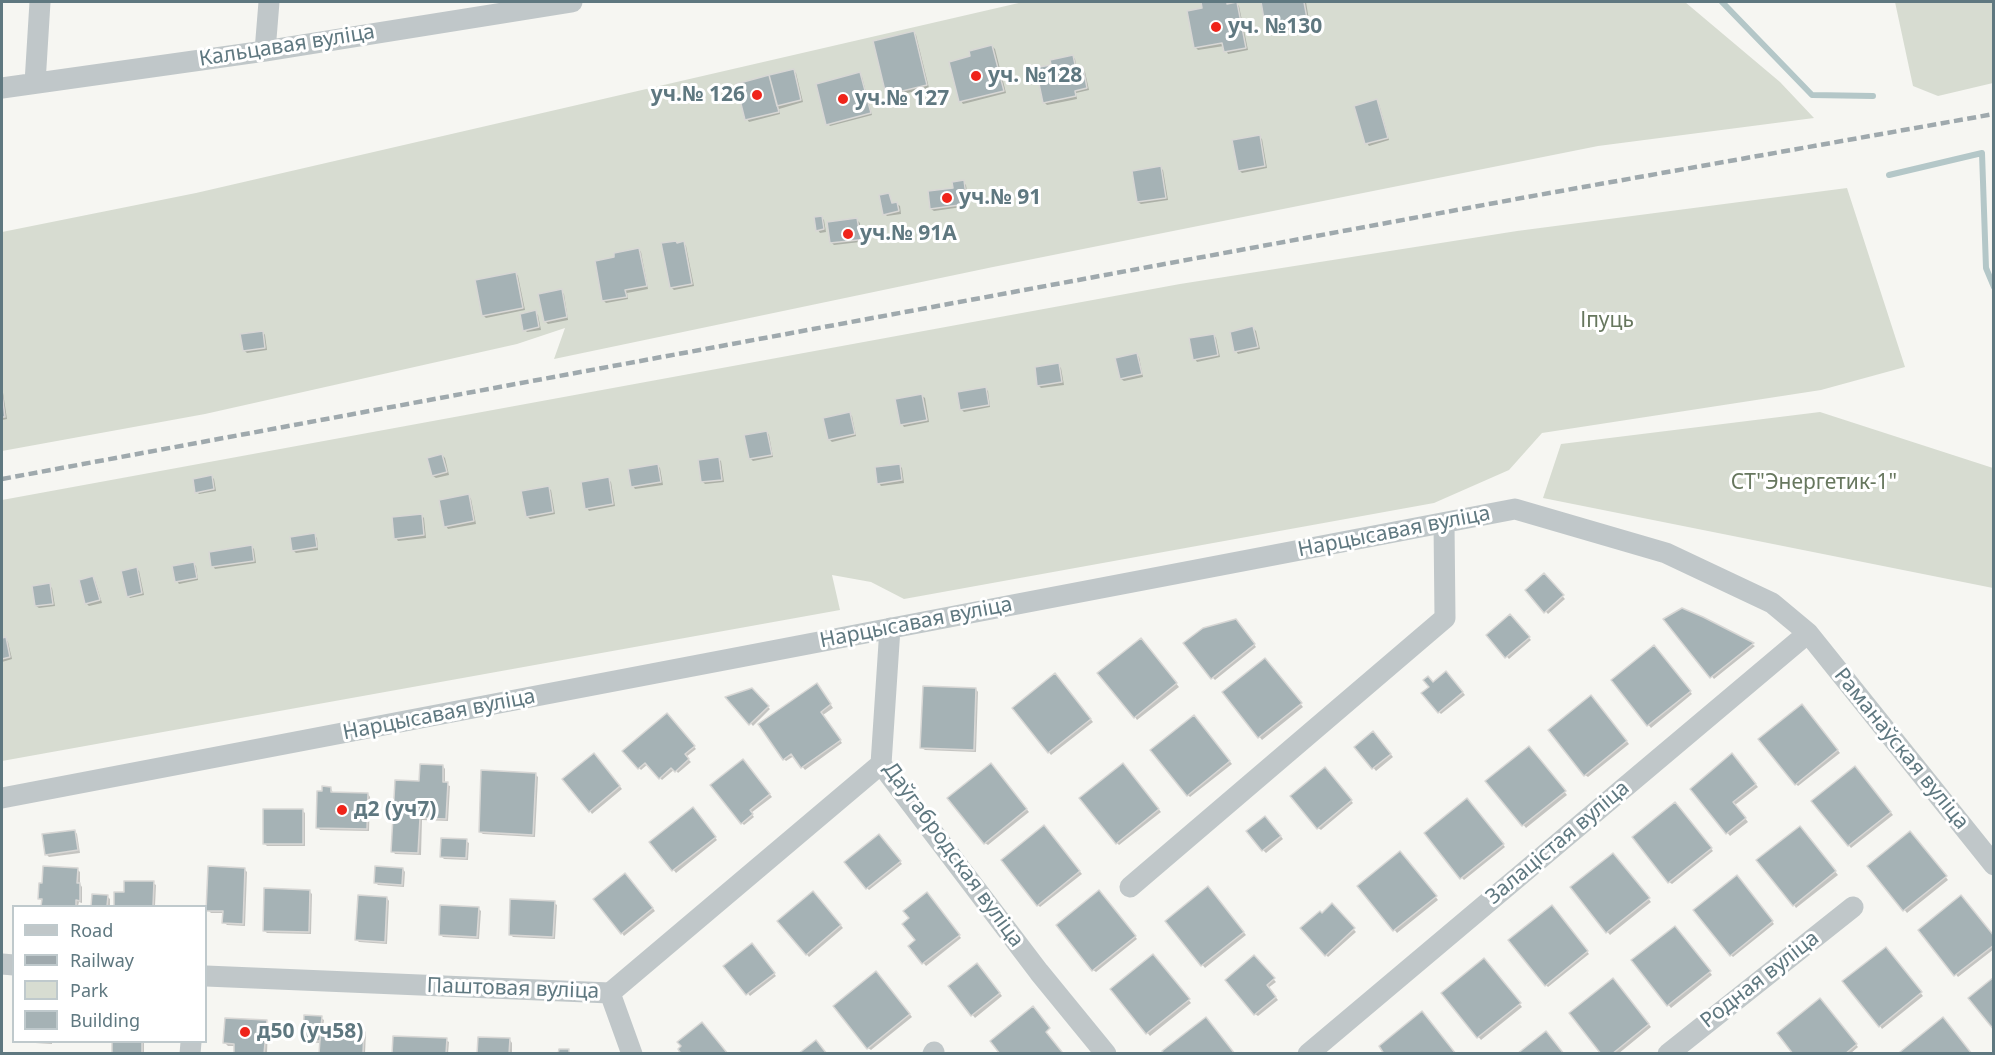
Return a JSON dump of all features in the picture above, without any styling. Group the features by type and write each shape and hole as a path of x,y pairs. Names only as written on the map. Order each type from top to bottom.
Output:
{"street":[{"path":"34,83 40,2"},
{"path":"266,51 268,2"},
{"name":"Кальцавая вуліца","path":"2,88 266,51 572,2"},
{"name":"Нарцысавая вуліца","path":"2,798 1515,509 1666,553 1772,603 1808,633"},
{"path":"1130,887 1445,618 1444,523"},
{"name":"Даўгабродская вуліца","path":"890,628 881,764 1039,972 1106,1053"},
{"name":"Раманаўская вуліца","path":"1808,633 1994,865"},
{"name":"Залацістая вуліца","path":"1308,1053 1808,633"},
{"name":"Паштовая вуліца","path":"207,976 610,993 881,764"},
{"name":"Родная вуліца","path":"1668,1053 1853,907"},
{"path":"610,993 632,1053"}],"green space":[{"path":"1023,2 1685,2 1780,82 1814,118 1598,146 993,267 554,359 565,328 517,344 205,414 2,451 2,232 196,193"},
{"path":"1895,2 1993,2 1993,83 1938,96 1913,86"},
{"name":"Іпуць","path":"1847,188 1905,367 1821,390 1542,433 1509,470 1434,503 904,599 871,582 832,575 840,610 2,761 2,500 1180,284 1517,231"},
{"name":"СТ\"Энергетик-1\"","path":"1820,412 1993,468 1993,588 1543,498 1561,444"}],"building":[{"name":"уч. №130","path":"1201,2 1227,2 1227,4 1237,2 1246,48 1224,52 1222,43 1194,48 1187,11 1202,8"},
{"path":"1261,2 1304,2 1308,24 1266,31"},
{"path":"914,31 927,85 886,95 873,41"},
{"name":"уч. №128","path":"992,45 1004,91 959,102 949,62 970,56 969,51"},
{"path":"1073,55 1076,69 1083,67 1087,88 1075,91 1076,96 1043,103 1039,84 1043,84 1039,67 1051,65 1050,60"},
{"path":"794,69 801,100 777,106 769,75"},
{"name":"уч.№ 127","path":"860,72 871,113 826,125 816,84"},
{"name":"уч.№ 126","path":"769,75 779,112 745,120 736,84"},
{"path":"1377,99 1388,138 1365,144 1354,106"},
{"path":"1260,135 1265,166 1238,171 1232,140"},
{"path":"1161,166 1166,198 1137,202 1132,171"},
{"name":"уч.№ 91","path":"964,180 967,204 930,209 928,191 953,188 952,182"},
{"name":"уч.№ 91А","path":"889,193 892,203 897,202 899,211 883,215 879,195"},
{"path":"822,216 824,229 816,231 814,217"},
{"name":"уч.№ 91А","path":"857,218 859,229 866,228 867,239 830,243 827,222"},
{"path":"676,241 677,243 684,241 692,284 670,288 661,243"},
{"path":"639,248 647,286 625,290 627,297 602,301 595,261 614,257 614,253"},
{"path":"516,272 523,308 482,316 475,280"},
{"path":"562,289 567,317 544,322 538,294"},
{"path":"536,310 539,327 523,331 520,314"},
{"path":"1253,326 1258,347 1234,352 1230,332"},
{"path":"263,331 265,348 243,351 240,334"},
{"path":"1214,334 1218,355 1193,360 1189,338"},
{"path":"1137,353 1142,374 1120,379 1115,358"},
{"path":"1059,363 1062,382 1037,386 1035,367"},
{"path":"986,387 989,405 960,410 957,392"},
{"path":"2,393 5,417 2,417"},
{"path":"922,394 927,420 900,425 895,399"},
{"path":"850,412 855,434 828,440 823,418"},
{"path":"767,431 772,455 749,459 744,435"},
{"path":"442,454 447,472 432,476 427,458"},
{"path":"719,457 722,480 701,482 698,460"},
{"path":"658,464 661,482 631,487 628,469"},
{"path":"900,464 902,480 877,484 875,467"},
{"path":"212,475 214,489 195,493 193,479"},
{"path":"609,477 613,504 585,509 581,482"},
{"path":"549,486 553,512 526,517 521,491"},
{"path":"469,494 474,521 444,527 439,500"},
{"path":"422,514 424,535 394,539 392,517"},
{"path":"315,533 317,547 292,551 290,537"},
{"path":"252,545 254,561 211,567 209,552"},
{"path":"194,562 197,578 175,582 172,566"},
{"path":"137,567 142,593 127,597 121,571"},
{"path":"1544,573 1564,595 1544,613 1525,590"},
{"path":"93,576 100,600 85,604 79,580"},
{"path":"50,583 53,604 35,606 32,586"},
{"path":"1682,608 1754,643 1710,678 1663,619"},
{"path":"1510,614 1530,637 1505,658 1486,635"},
{"path":"1236,619 1255,644 1211,679 1183,643 1203,628"},
{"path":"6,637 10,657 2,659 2,638"},
{"path":"1141,638 1177,683 1134,718 1097,673"},
{"path":"1654,645 1691,691 1647,726 1611,680"},
{"path":"1265,658 1302,703 1258,738 1222,692"},
{"path":"1446,671 1463,692 1438,713 1421,693 1429,687 1423,680 1428,676 1433,682"},
{"path":"1055,673 1091,719 1048,753 1012,708"},
{"path":"817,683 831,704 821,712 841,740 801,768 791,754 783,760 758,724"},
{"path":"923,686 976,688 974,750 920,748"},
{"path":"752,688 769,706 749,725 725,697"},
{"path":"1591,695 1627,741 1584,776 1548,730"},
{"path":"1802,704 1838,750 1795,785 1758,739"},
{"path":"667,713 695,746 685,754 689,759 675,772 671,768 659,779 645,763 638,769 622,751"},
{"path":"1194,715 1230,761 1187,796 1150,750"},
{"path":"1373,731 1391,754 1372,769 1354,747"},
{"path":"1529,746 1566,791 1522,826 1485,781"},
{"path":"594,753 620,786 589,812 562,779"},
{"path":"1732,753 1756,784 1733,802 1746,818 1726,834 1690,789"},
{"path":"743,759 770,794 750,810 753,814 741,824 710,785"},
{"path":"991,763 1027,809 984,844 947,798"},
{"path":"1123,763 1159,809 1116,844 1079,798"},
{"path":"420,764 443,765 443,782 448,782 446,819 420,818 418,853 391,852 395,780 419,781"},
{"path":"1855,766 1891,812 1848,846 1811,801"},
{"path":"1325,767 1352,800 1317,829 1290,796"},
{"path":"481,770 536,773 533,835 479,832"},
{"name":"д2 (уч7)","path":"322,786 331,787 331,792 368,793 367,829 316,828 317,791 322,791"},
{"path":"1467,798 1504,844 1460,879 1424,833"},
{"path":"1675,802 1712,848 1668,883 1632,837"},
{"path":"693,807 716,837 672,871 649,842"},
{"path":"263,809 303,809 303,844 263,844"},
{"path":"1265,816 1281,836 1262,851 1246,831"},
{"path":"1044,825 1080,871 1037,906 1001,860"},
{"path":"1800,826 1836,871 1793,906 1756,860"},
{"path":"75,830 78,850 45,855 42,834"},
{"path":"1910,831 1947,876 1903,911 1867,866"},
{"path":"879,834 901,861 866,889 844,862"},
{"path":"441,838 467,839 466,858 440,857"},
{"path":"1400,851 1437,896 1393,931 1357,886"},
{"path":"1613,853 1650,898 1606,933 1570,887"},
{"path":"43,866 78,868 77,883 80,883 80,901 76,900 76,905 41,905 42,899 38,899 39,883 42,883"},
{"path":"208,866 245,868 243,924 222,923 223,911 207,911"},
{"path":"375,866 403,868 402,885 374,883"},
{"path":"625,873 653,908 621,934 593,899"},
{"path":"1737,875 1773,921 1730,956 1693,910"},
{"path":"124,881 154,881 153,905 114,905 114,892 124,892"},
{"path":"1208,886 1244,932 1201,966 1165,921"},
{"path":"264,888 310,890 309,932 263,931"},
{"path":"1099,890 1136,936 1092,971 1056,925"},
{"path":"813,891 841,925 806,955 777,921"},
{"path":"927,892 960,935 922,964 908,946 915,940 902,924 909,918 903,911"},
{"path":"92,894 108,895 107,905 91,905"},
{"path":"358,895 387,897 385,942 355,940"},
{"path":"1961,895 1994,936 1994,945 1954,976 1918,930"},
{"path":"510,899 555,901 553,937 509,935"},
{"path":"1332,903 1355,928 1325,956 1300,928"},
{"path":"440,905 479,907 477,937 439,935"},
{"path":"1552,905 1588,951 1545,986 1508,940"},
{"path":"1675,926 1711,971 1667,1006 1631,960"},
{"path":"752,943 775,973 746,995 723,966"},
{"path":"1886,947 1922,992 1879,1027 1842,981"},
{"path":"1153,954 1190,999 1146,1034 1110,989"},
{"path":"1254,955 1275,978 1267,985 1276,997 1254,1015 1225,980"},
{"path":"1484,958 1521,1003 1477,1038 1441,993"},
{"path":"977,963 1000,993 971,1016 948,986"},
{"path":"876,971 910,1014 867,1049 833,1006"},
{"path":"1994,977 1994,1030 1968,998"},
{"path":"1613,978 1649,1024 1612,1054 1601,1054 1569,1013"},
{"path":"1820,998 1857,1044 1845,1054 1793,1054 1777,1033"},
{"path":"1033,1006 1050,1028 1046,1032 1062,1052 1060,1054 1000,1054 990,1041"},
{"path":"1422,1011 1456,1054 1384,1054 1379,1046"},
{"path":"304,1015 322,1016 320,1041 303,1040"},
{"path":"1206,1017 1235,1054 1164,1054 1162,1051"},
{"path":"1943,1017 1972,1054 1901,1054 1900,1052"},
{"name":"д50 (уч58)","path":"225,1018 267,1020 264,1054 234,1054 234,1044 223,1043"},
{"path":"702,1022 728,1054 681,1054 678,1049 681,1046 677,1042"},
{"path":"321,1025 364,1027 363,1054 319,1054"},
{"path":"1546,1031 1564,1054 1517,1054 1522,1050"},
{"path":"393,1036 447,1038 446,1054 392,1054"},
{"path":"478,1037 510,1038 509,1054 477,1054"},
{"path":"816,1040 827,1054 798,1054"},
{"path":"112,1043 142,1043 142,1054 112,1054"},
{"path":"559,1049 569,1049 569,1054 558,1054"}],"waterway":[{"path":"1722,2 1812,95 1873,96"},
{"path":"1889,175 1982,153 1986,268 1994,287"}],"railway":[{"path":"2,479 1527,197 1994,114"}],"place":[{"name":"уч. №130","path":"1216,27"},
{"name":"уч. №128","path":"976,76"},
{"name":"уч.№ 126","path":"757,95"},
{"name":"уч.№ 127","path":"843,99"},
{"name":"уч.№ 91","path":"947,198"},
{"name":"уч.№ 91А","path":"848,234"},
{"name":"д2 (уч7)","path":"342,810"},
{"name":"д50 (уч58)","path":"245,1032"}]}
